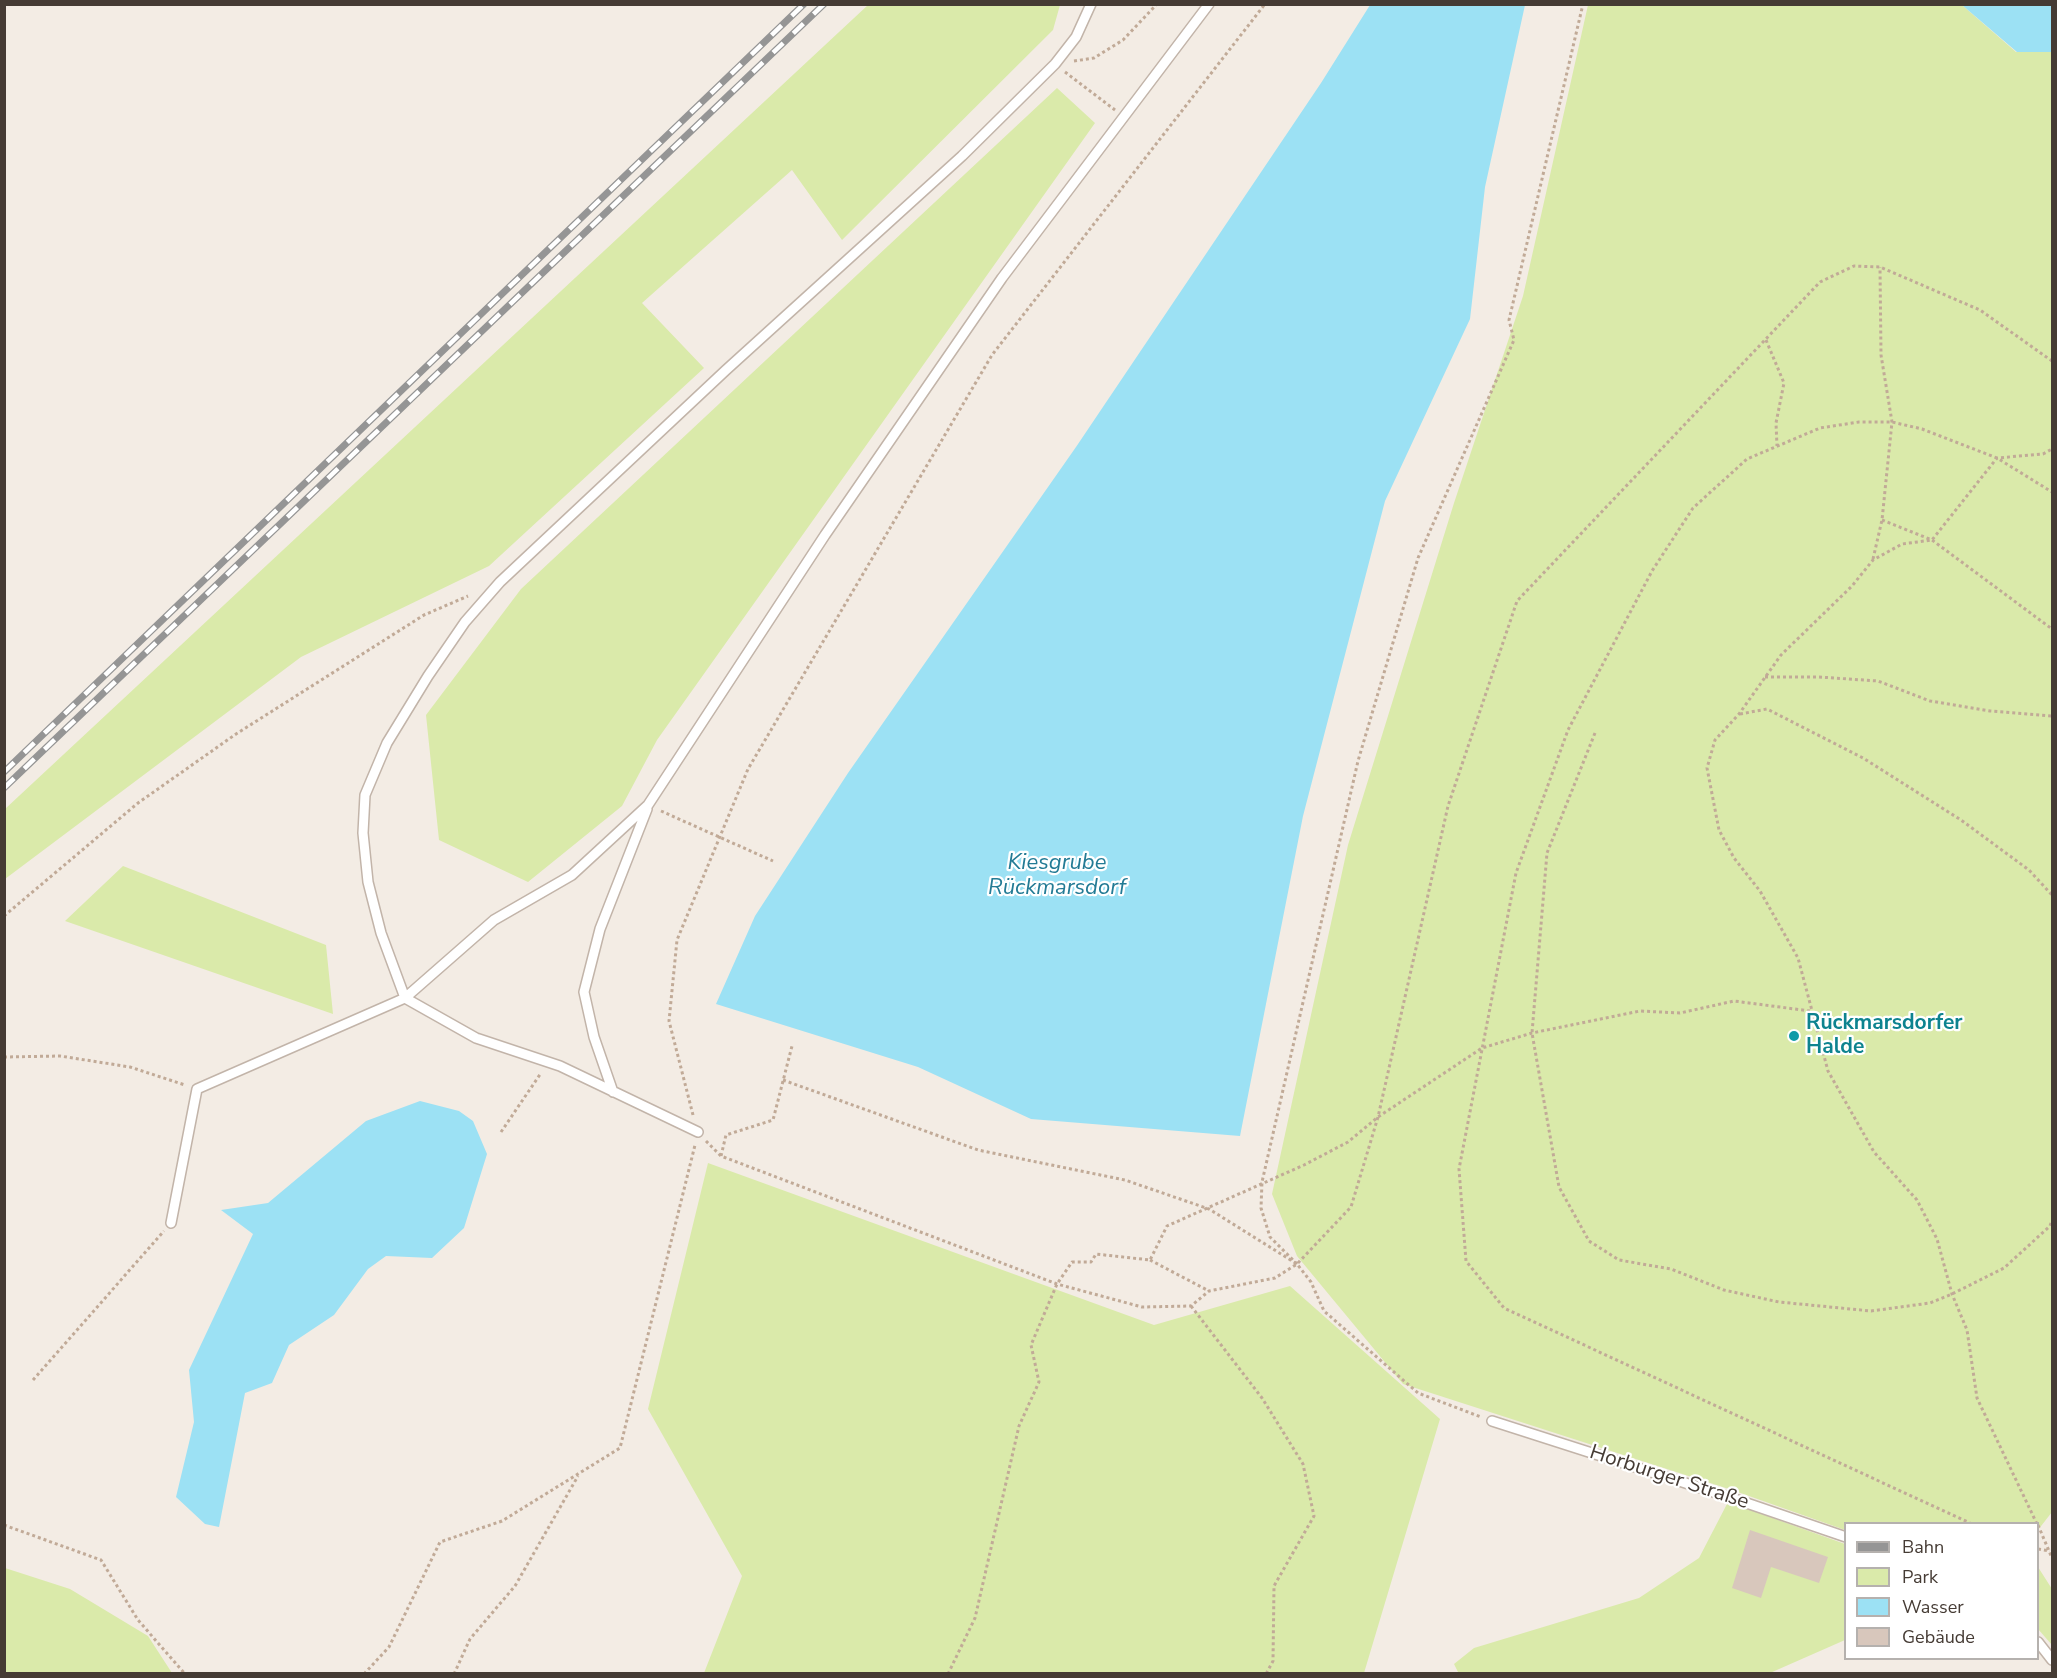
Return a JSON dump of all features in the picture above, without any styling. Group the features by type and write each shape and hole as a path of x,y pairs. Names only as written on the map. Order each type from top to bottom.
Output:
{"lane":[{"path":"698,1132 548,1062 476,1038 405,998 381,933 368,882 363,833 365,795 387,743 428,676 465,622 500,582 726,369 962,156 1054,64 1076,37 1091,4"},
{"path":"613,1092 594,1037 584,992 600,928 648,805 825,535 1002,278 1122,116 1209,4"},
{"path":"171,1223 197,1089 405,998 494,920 572,875 648,805"},
{"name":"Horburger Straße","path":"1492,1421 1844,1537"},
{"path":"2039,1644 2052,1660"}],"path":[{"path":"1054,64 1094,58 1123,40 1157,4"},
{"path":"364,1674 389,1647 440,1542 502,1521 621,1448 698,1132 669,1021 677,940 748,768 992,355 1265,4"},
{"path":"1492,1421 1418,1393 1324,1311 1311,1282 1298,1264 1270,1237 1261,1208 1262,1182 1358,761 1384,669 1419,558 1514,340 1509,320 1583,4"},
{"path":"1054,64 1122,116"},
{"path":"698,1132 721,1156 1057,1284 1143,1307 1191,1306 1209,1291 1275,1278 1298,1264 1351,1207 1378,1118 1448,807 1517,601 1820,282 1854,266 1880,267 1980,310 2052,361"},
{"path":"1873,560 1882,520 1892,422 1881,355 1880,267"},
{"path":"1766,340 1784,383 1776,423 1777,446"},
{"path":"1968,1522 1504,1308 1466,1261 1459,1169 1516,873 1568,730 1652,570 1693,508 1747,459 1820,428 1859,422 1892,422 1922,429 1997,458 2052,492"},
{"path":"2036,1522 1977,1398 1967,1330 1952,1294 1937,1239 1917,1200 1874,1152 1828,1071 1810,1011 1798,958 1760,891 1734,858 1719,830 1707,768 1715,740 1739,714 1781,656 1852,586 1873,560 1902,544 1932,540 1997,458 2043,454 2052,449"},
{"path":"1882,520 1932,540 2052,628"},
{"path":"4,916 138,803 236,734 424,615 500,582"},
{"path":"1765,678 1819,677 1878,681 1930,701 1990,711 2052,716"},
{"path":"1739,714 1767,709 1863,758 1961,820 2029,870 2052,896"},
{"path":"1595,733 1547,853 1532,1033 1559,1186 1589,1241 1619,1260 1671,1269 1724,1290 1808,1306 1871,1311 1930,1303 2004,1268 2050,1226 2052,1220"},
{"path":"648,805 773,861"},
{"path":"1150,1260 1167,1226 1304,1165 1348,1142 1378,1118 1482,1048 1532,1033 1640,1011 1680,1013 1734,1001 1810,1011"},
{"path":"721,1156 726,1135 773,1120 792,1046"},
{"path":"4,1057 60,1056 130,1067 197,1089"},
{"path":"501,1132 548,1062"},
{"path":"783,1080 978,1150 1125,1180 1209,1209 1298,1264"},
{"path":"33,1380 171,1223"},
{"path":"948,1674 975,1618 1019,1426 1039,1382 1031,1345 1057,1284 1072,1262 1091,1262 1096,1254 1150,1260 1209,1291"},
{"path":"1191,1306 1262,1398 1303,1464 1314,1516 1274,1586 1273,1661 1266,1674"},
{"path":"453,1674 470,1639 515,1586 579,1474"},
{"path":"4,1525 101,1560 138,1620 185,1674"},
{"path":"2039,1528 2052,1558"},
{"path":"2050,1551 2052,1547"},
{"path":"2039,1549 2050,1551"}],"green space":[{"path":"868,5 1060,5 1053,30 842,240 792,170 642,303 704,368 489,566 301,657 5,879 5,809"},
{"path":"1588,5 1962,5 2016,52 2052,52 2052,1512 2039,1529 2039,1522 1844,1522 1844,1530 1732,1490 1403,1384 1297,1256 1272,1194 1348,845 1454,503 1523,296"},
{"path":"1057,88 1095,123 657,740 622,806 528,882 439,840 426,715 521,589"},
{"path":"123,866 326,945 333,1014 65,921"},
{"path":"708,1163 1154,1325 1290,1286 1440,1419 1364,1673 704,1673 742,1576 648,1409"},
{"path":"1728,1502 1844,1544 1844,1640 1770,1673 1459,1674 1454,1664 1474,1648 1639,1598 1699,1558"},
{"path":"5,1568 70,1589 148,1636 172,1673 5,1673"},
{"path":"2039,1569 2052,1589 2052,1645 2039,1630"}],"water":[{"name":"Kiesgrube Rückmarsdorf","path":"1370,5 1525,5 1485,187 1470,319 1385,501 1303,816 1240,1136 1031,1119 918,1067 716,1004 755,916 848,773 1076,447 1321,83"},
{"path":"1962,5 2052,5 2052,52 2017,52"},
{"path":"420,1101 459,1111 473,1121 487,1154 464,1228 432,1258 386,1256 368,1269 334,1315 289,1345 272,1383 245,1393 219,1527 205,1524 176,1497 194,1422 189,1370 253,1234 221,1210 268,1203 366,1121"}],"building":[{"path":"1750,1530 1828,1557 1819,1583 1771,1567 1761,1598 1732,1588"}],"railway":[{"path":"4,772 804,4"},
{"path":"4,788 824,4"}],"place":[{"name":"Rückmarsdorfer Halde","path":"1794,1036"}]}
